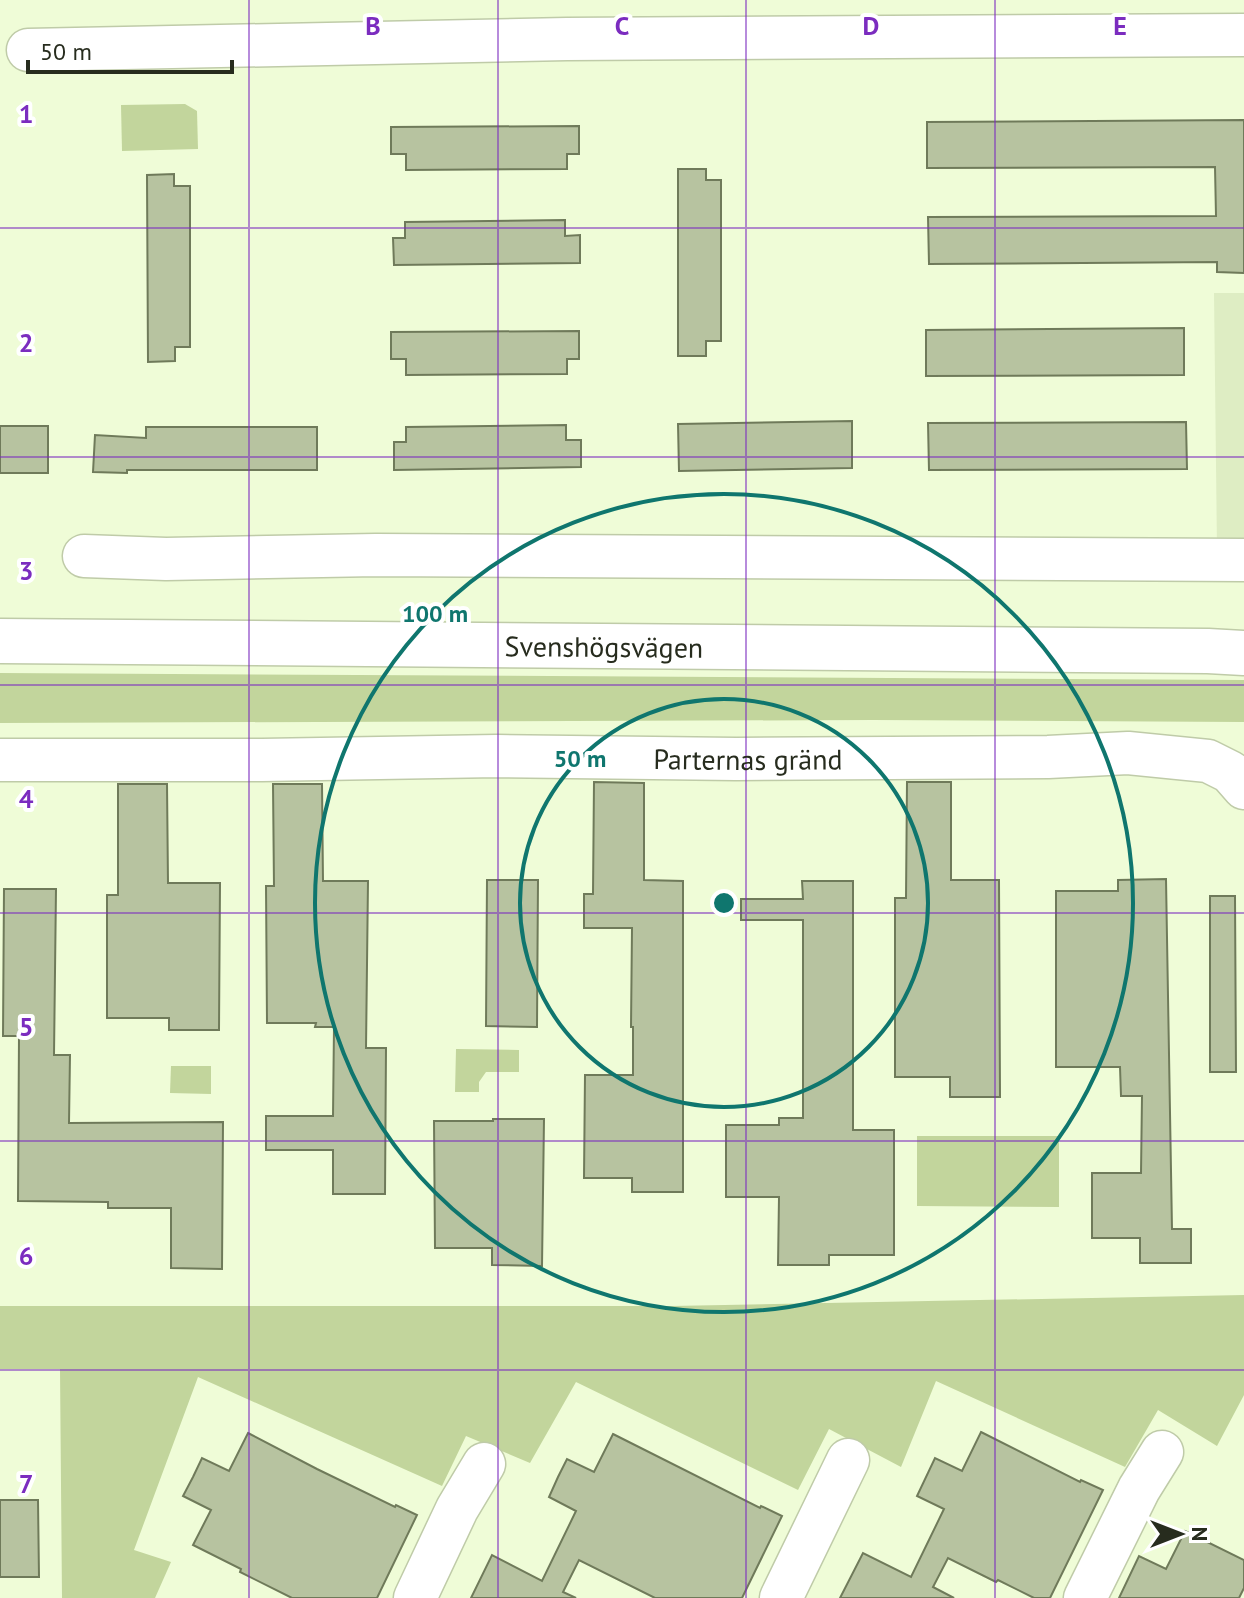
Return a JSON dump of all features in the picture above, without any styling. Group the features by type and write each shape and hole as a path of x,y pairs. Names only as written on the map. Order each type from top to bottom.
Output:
{"main road":[{"name":"Svenshögsvägen","path":"0,641 1232,651"}],"street":[{"path":"28,50 567,39 1244,35"},
{"path":"84,556 166,559 376,555 1244,560"},
{"name":"Parternas gränd","path":"0,760 497,756 736,759 1048,757 1128,753 1208,761 1230,772 1244,788"},
{"path":"1085,1598 1139,1489 1162,1452"},
{"path":"781,1598 848,1460"},
{"path":"415,1598 457,1509 484,1464"}],"shaded area":[{"path":"185,104 197,111 198,149 122,151 121,105"},
{"path":"1214,293 1244,293 1244,550 1217,550"},
{"path":"0,673 1244,680 1244,722 0,723"},
{"path":"456,1049 519,1050 519,1072 486,1072 479,1082 479,1092 455,1092"},
{"path":"171,1066 211,1066 211,1094 170,1093"},
{"path":"917,1136 1059,1136 1059,1207 917,1206"},
{"path":"1244,1295 1244,1395 1217,1446 1158,1410 1125,1467 936,1381 901,1467 829,1429 798,1490 576,1382 530,1463 466,1436 442,1486 198,1377 134,1550 171,1562 155,1598 62,1598 60,1369 0,1369 0,1306 672,1306"}],"building":[{"path":"1244,120 1244,273 1217,272 1217,262 929,264 928,217 1216,216 1215,167 927,168 927,122"},
{"path":"579,126 579,154 567,154 567,169 406,170 406,154 391,154 391,127"},
{"path":"678,169 706,169 706,180 721,180 721,341 706,341 706,356 678,356"},
{"path":"174,174 174,186 190,186 190,347 175,347 175,361 148,362 147,175"},
{"path":"565,220 565,236 580,235 580,263 394,265 393,238 405,238 405,222"},
{"path":"1184,328 1184,375 926,376 926,330"},
{"path":"579,331 579,359 567,359 567,374 406,375 406,359 391,359 391,332"},
{"path":"852,421 852,468 679,471 678,424"},
{"path":"1186,422 1187,469 929,470 928,423"},
{"path":"566,425 566,440 581,440 581,467 394,470 394,442 406,442 406,427"},
{"path":"0,426 48,426 48,473 0,473"},
{"path":"146,427 317,427 317,470 93,472 95,435 146,438"},
{"path":"594,782 644,783 644,880 683,881 683,1192 632,1192 632,1178 584,1178 585,1075 633,1075 632,928 584,928 584,894 593,894"},
{"path":"907,782 951,782 951,880 999,880 1000,1097 950,1097 950,1077 895,1077 895,898 906,898"},
{"path":"118,784 167,784 168,883 220,883 219,1030 169,1030 169,1018 107,1018 107,895 118,895"},
{"path":"273,784 322,784 323,881 368,881 366,1048 386,1048 385,1194 333,1194 333,1150 266,1150 266,1116 333,1116 334,1027 315,1027 316,1023 267,1023 266,886 274,886"},
{"path":"1166,879 1172,1229 1191,1229 1191,1263 1140,1263 1140,1238 1092,1238 1092,1173 1141,1173 1142,1096 1121,1096 1120,1067 1056,1067 1056,891 1118,891 1118,880"},
{"path":"487,880 538,880 537,1027 486,1026"},
{"path":"802,881 853,881 853,1130 894,1130 894,1255 829,1255 829,1265 778,1265 779,1197 726,1197 726,1125 779,1125 779,1118 803,1118 803,920 741,920 741,899 803,899"},
{"path":"4,889 56,889 54,1055 70,1055 69,1123 223,1122 222,1269 171,1268 171,1208 108,1208 108,1202 18,1201 19,1036 3,1036"},
{"path":"1210,896 1235,896 1236,1072 1210,1072"},
{"path":"544,1119 542,1266 492,1265 492,1248 435,1248 434,1121"},
{"path":"981,1432 1080,1482 1103,1490 1050,1598 1034,1598 948,1558 933,1587 954,1598 840,1598 863,1553 911,1577 944,1509 917,1496 935,1458 962,1471"},
{"path":"248,1433 395,1507 417,1515 377,1598 292,1598 193,1545 211,1510 183,1496 202,1458 229,1471"},
{"path":"613,1434 760,1508 782,1516 742,1598 655,1598 579,1560 563,1592 576,1598 471,1598 492,1555 542,1581 576,1511 549,1497 558,1477 567,1459 594,1472"},
{"path":"0,1500 38,1500 39,1577 0,1577"},
{"path":"1185,1531 1244,1560 1244,1588 1239,1598 1119,1598 1139,1556 1166,1569"}]}
